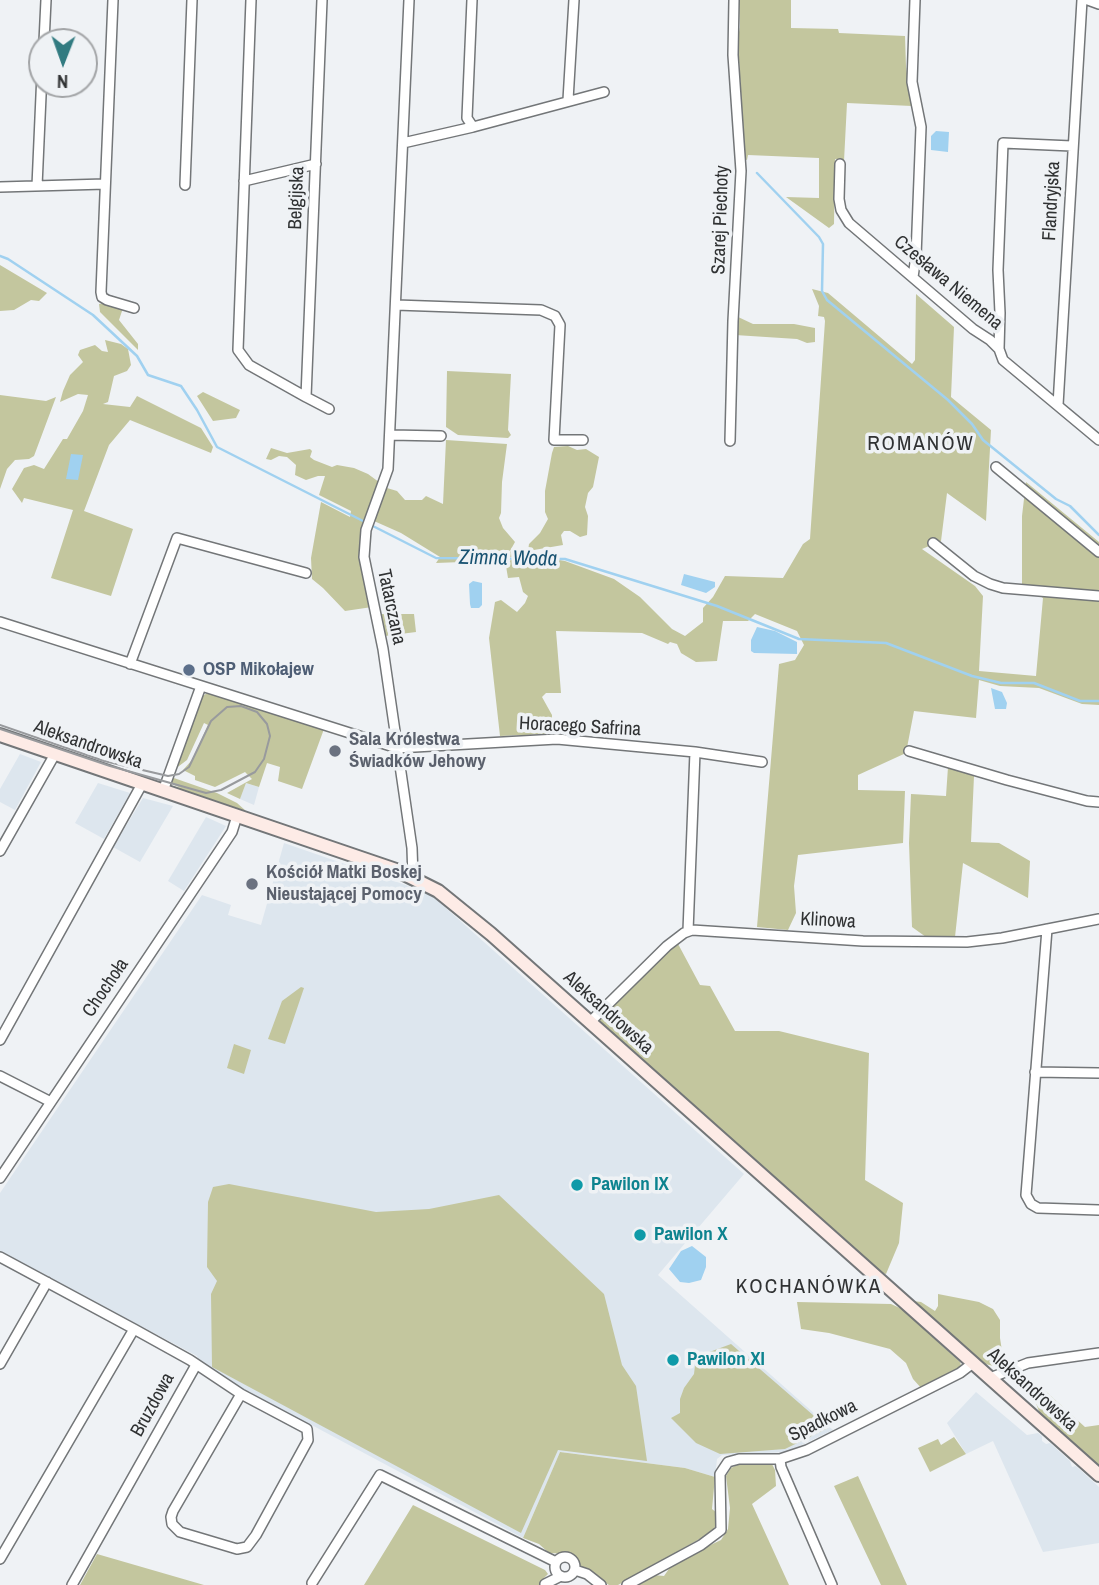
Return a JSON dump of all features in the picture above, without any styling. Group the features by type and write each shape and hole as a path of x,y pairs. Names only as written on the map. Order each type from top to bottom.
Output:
{"main road":[{"name":"Aleksandrowska","path":"0,735 414,877 438,891 460,907 1099,1475"}],"street":[{"path":"45,28 46,0"},
{"path":"113,0 101,292 102,297 107,300 134,309"},
{"path":"185,185 192,0"},
{"path":"251,0 238,350 244,361 329,409"},
{"name":"Belgijska","path":"306,397 323,0"},
{"name":"Tatarczana","path":"409,0 391,435 387,477 366,530 365,569 380,628 414,877"},
{"path":"472,0 467,118 473,127"},
{"path":"568,100 574,0"},
{"name":"Szarej Piechoty","path":"730,441 741,171 733,71 734,0"},
{"path":"913,277 921,127 912,82 915,0"},
{"name":"Flandryjska","path":"1058,405 1082,0"},
{"path":"1088,0 1099,4"},
{"path":"403,143 604,92"},
{"path":"37,186 41,98"},
{"path":"999,349 998,270 1003,143 1072,146"},
{"path":"244,181 316,164"},
{"name":"Czesława Niemena","path":"840,164 839,200 841,210 849,223 999,349 1003,360 1099,440"},
{"path":"0,187 105,184"},
{"path":"396,305 541,310 555,316 560,325 554,440 583,440"},
{"path":"391,435 442,436"},
{"path":"996,467 1099,552"},
{"path":"130,664 175,540 180,537 306,573"},
{"path":"933,543 974,576 1003,588 1099,596"},
{"path":"0,622 397,748"},
{"path":"163,791 201,686"},
{"path":"377,740 388,734 394,725"},
{"name":"Horacego Safrina","path":"397,748 557,739 695,752 762,762"},
{"path":"909,751 1007,780 1099,802"},
{"path":"590,1022 667,946 688,931 695,752"},
{"path":"0,851 55,754"},
{"path":"0,1040 142,784"},
{"name":"Chochoła","path":"0,1178 232,832 237,816"},
{"name":"Klinowa","path":"688,931 704,929 863,941 947,943 988,940 1099,919"},
{"path":"1047,929 1026,1191 1031,1205 1041,1209 1099,1210"},
{"path":"1035,1072 1099,1073"},
{"path":"0,1076 51,1102"},
{"name":"Bruzdowa","path":"0,1256 134,1328 196,1365 72,1585"},
{"path":"0,1364 47,1282"},
{"path":"0,1559 134,1328"},
{"path":"990,1378 1028,1363 1099,1353"},
{"name":"Spadkowa","path":"627,1585 701,1545 721,1530 720,1474 728,1462 739,1459 780,1459 823,1442 960,1373 973,1363"},
{"path":"196,1365 241,1394 307,1429 309,1435 256,1535 247,1547 233,1549 180,1532 172,1524 173,1511 241,1394"},
{"path":"780,1459 781,1467 832,1585"},
{"path":"312,1583 380,1475 569,1576 575,1570"},
{"path":"557,1569 563,1556 567,1556 574,1562 575,1570"},
{"path":"575,1570 587,1574 601,1585"}],"shaded area":[{"path":"20,754 41,762 15,810 0,802 0,789"},
{"path":"98,783 130,793 104,839 75,823"},
{"path":"246,783 259,787 254,805 240,799"},
{"path":"143,798 173,806 140,862 113,847"},
{"path":"206,817 226,826 184,891 168,881"},
{"path":"284,843 429,893 744,1174 658,1275 833,1430 787,1452 722,1455 717,1459 715,1477 685,1468 560,1452 523,1538 205,1368 197,1356 0,1251 0,1193 202,895 231,905 228,915 261,925"},
{"path":"976,1392 1027,1435 1038,1433 1042,1436 1042,1441 1050,1443 1070,1461 1072,1467 1076,1466 1099,1487 1099,1543 1043,1552 993,1441 966,1454 947,1423"}],"green space":[{"path":"739,0 791,0 791,28 838,29 839,33 905,36 912,106 847,103 844,161 835,159 834,224 829,228 786,197 819,198 819,158 748,155 747,160 744,159 738,37"},
{"path":"0,265 47,293 39,301 31,300 14,310 0,311"},
{"path":"812,289 828,293 912,364 915,360 916,294 954,327 951,397 991,430 986,521 947,493 941,541 922,549 975,586 983,596 979,671 1036,676 1043,598 1022,584 1022,516 1026,482 1099,542 1099,705 1082,704 1039,688 1000,686 979,680 976,718 914,711 906,753 858,775 858,790 905,791 903,843 798,855 794,886 796,913 788,930 757,927 779,664 795,660 804,645 797,631 755,614 748,621 723,621 717,661 696,662 681,653 677,644 668,644 642,633 556,631 561,693 546,693 542,697 552,715 552,731 550,734 500,736 489,638 495,602 501,600 517,612 528,596 523,592 519,577 508,578 506,566 513,557 436,563 440,557 401,533 365,517 361,551 372,607 345,611 312,579 311,558 321,502 350,517 351,511 319,495 325,476 306,480 295,475 296,465 287,457 266,459 271,448 287,453 310,449 310,457 314,460 332,467 337,465 354,468 368,474 387,488 397,491 405,500 422,500 426,496 443,504 446,440 507,444 499,518 503,528 515,542 510,551 514,556 565,561 614,579 640,597 672,629 685,636 703,622 703,608 725,576 783,578 803,544 810,539 825,321 824,317 818,316 819,306"},
{"path":"99,304 123,308 119,320 138,344 138,350 100,312"},
{"path":"736,316 753,324 794,324 815,328 815,342 735,335"},
{"path":"105,340 121,344 128,349 131,365 127,371 114,376 108,402 103,404 130,407 137,396 201,428 213,447 211,453 130,420 109,445 84,511 133,529 111,596 51,578 73,510 24,498 22,503 12,489 24,468 34,465 44,469 63,439 67,439 83,411 88,395 78,394 60,402 63,391 70,375 83,362 78,355 80,350 95,345 108,352"},
{"path":"447,371 511,374 508,430 511,435 508,438 458,435 446,427"},
{"path":"203,392 240,410 236,418 213,421 197,396"},
{"path":"0,395 46,401 56,397 34,456 15,460 7,469 0,489"},
{"path":"568,446 577,450 586,449 599,457 593,487 588,493 585,507 588,516 587,535 580,537 570,531 564,531 561,535 563,545 528,551 529,544 540,533 548,519 545,512 545,491 554,447"},
{"path":"381,614 414,614 416,632 385,636"},
{"path":"207,693 324,729 302,789 278,781 280,767 267,763 259,787 246,783 240,799 227,793 252,779 245,772 215,787 195,780 195,776 183,770 192,760 208,725 204,723 187,760 175,769 199,699"},
{"path":"948,767 974,776 971,842 999,843 1030,861 1028,898 963,863 955,937 926,937 912,927 909,843 911,794 946,796"},
{"path":"171,777 217,793 246,811 169,785 181,788 169,783"},
{"path":"677,942 700,985 710,986 735,1031 779,1031 869,1053 865,1180 903,1203 899,1243 886,1274 822,1224 595,1021"},
{"path":"301,987 304,988 285,1044 268,1039 282,1001"},
{"path":"234,1044 251,1050 244,1074 227,1068"},
{"path":"229,1184 376,1212 429,1209 499,1195 604,1294 622,1365 636,1386 647,1461 558,1450 521,1533 212,1367 211,1294 217,1281 207,1267 208,1202 213,1187"},
{"path":"938,1294 979,1302 993,1309 1000,1320 1004,1364 1002,1368 981,1363 913,1301 921,1302 935,1311"},
{"path":"797,1302 891,1304 902,1309 961,1365 958,1370 922,1389 913,1379 906,1363 890,1349 829,1333 801,1329"},
{"path":"731,1344 828,1428 785,1449 720,1454 696,1443 671,1418 680,1413 680,1399 694,1374 696,1357"},
{"path":"1041,1387 1085,1427 1099,1425 1099,1466 1040,1414 1034,1398"},
{"path":"954,1437 966,1454 930,1472 918,1448 938,1439 941,1445"},
{"path":"560,1452 685,1468 715,1477 712,1509 717,1513 717,1523 712,1532 618,1585 609,1585 583,1569 571,1554 549,1553 539,1544 523,1538"},
{"path":"739,1464 772,1464 775,1470 776,1486 752,1504 789,1585 637,1585 654,1575 664,1576 673,1563 721,1540 728,1529 730,1508 726,1476 731,1468"},
{"path":"858,1476 907,1585 881,1585 834,1486"},
{"path":"413,1505 545,1570 548,1574 544,1578 547,1585 364,1585"},
{"path":"97,1554 204,1585 80,1585"}],"water":[{"path":"936,131 949,132 948,152 931,150 931,136"},
{"path":"71,454 83,455 78,480 66,479"},
{"path":"684,574 715,582 715,587 706,593 681,585"},
{"path":"473,581 482,583 482,605 479,608 471,608 470,604 469,584"},
{"path":"757,627 775,631 797,642 797,654 751,651 751,640"},
{"path":"991,688 1002,692 1007,703 1006,709 995,709"},
{"path":"692,1246 706,1257 706,1267 701,1280 680,1282 669,1269 681,1251"}],"waterway":[{"path":"757,173 823,244 822,291 827,300 948,400 972,424 983,440 1056,499 1070,506 1099,535"},
{"name":"Zimna Woda","path":"0,256 93,315 137,356 148,375 181,386 217,447 436,558 565,559 717,606 799,639 886,643 972,676 1001,683 1034,683 1080,701 1099,701"}],"tram line":[{"path":"0,725 104,761 168,776 179,774 189,767 211,721 227,707 241,706 257,712 267,724 270,736 264,759 255,772 221,790 206,793 110,766 0,729"}],"place":[{"name":"OSP Mikołajew","path":"189,670"},
{"name":"Sala Królestwa Świadków Jehowy","path":"335,751"},
{"name":"Kościół Matki Boskej Nieustającej Pomocy","path":"252,884"},
{"name":"Pawilon IX","path":"577,1185"},
{"name":"Pawilon X","path":"640,1235"},
{"name":"Pawilon XI","path":"673,1360"}],"district":[{"name":"ROMANÓW","path":"921,444"},
{"name":"KOCHANÓWKA","path":"809,1287"}]}
